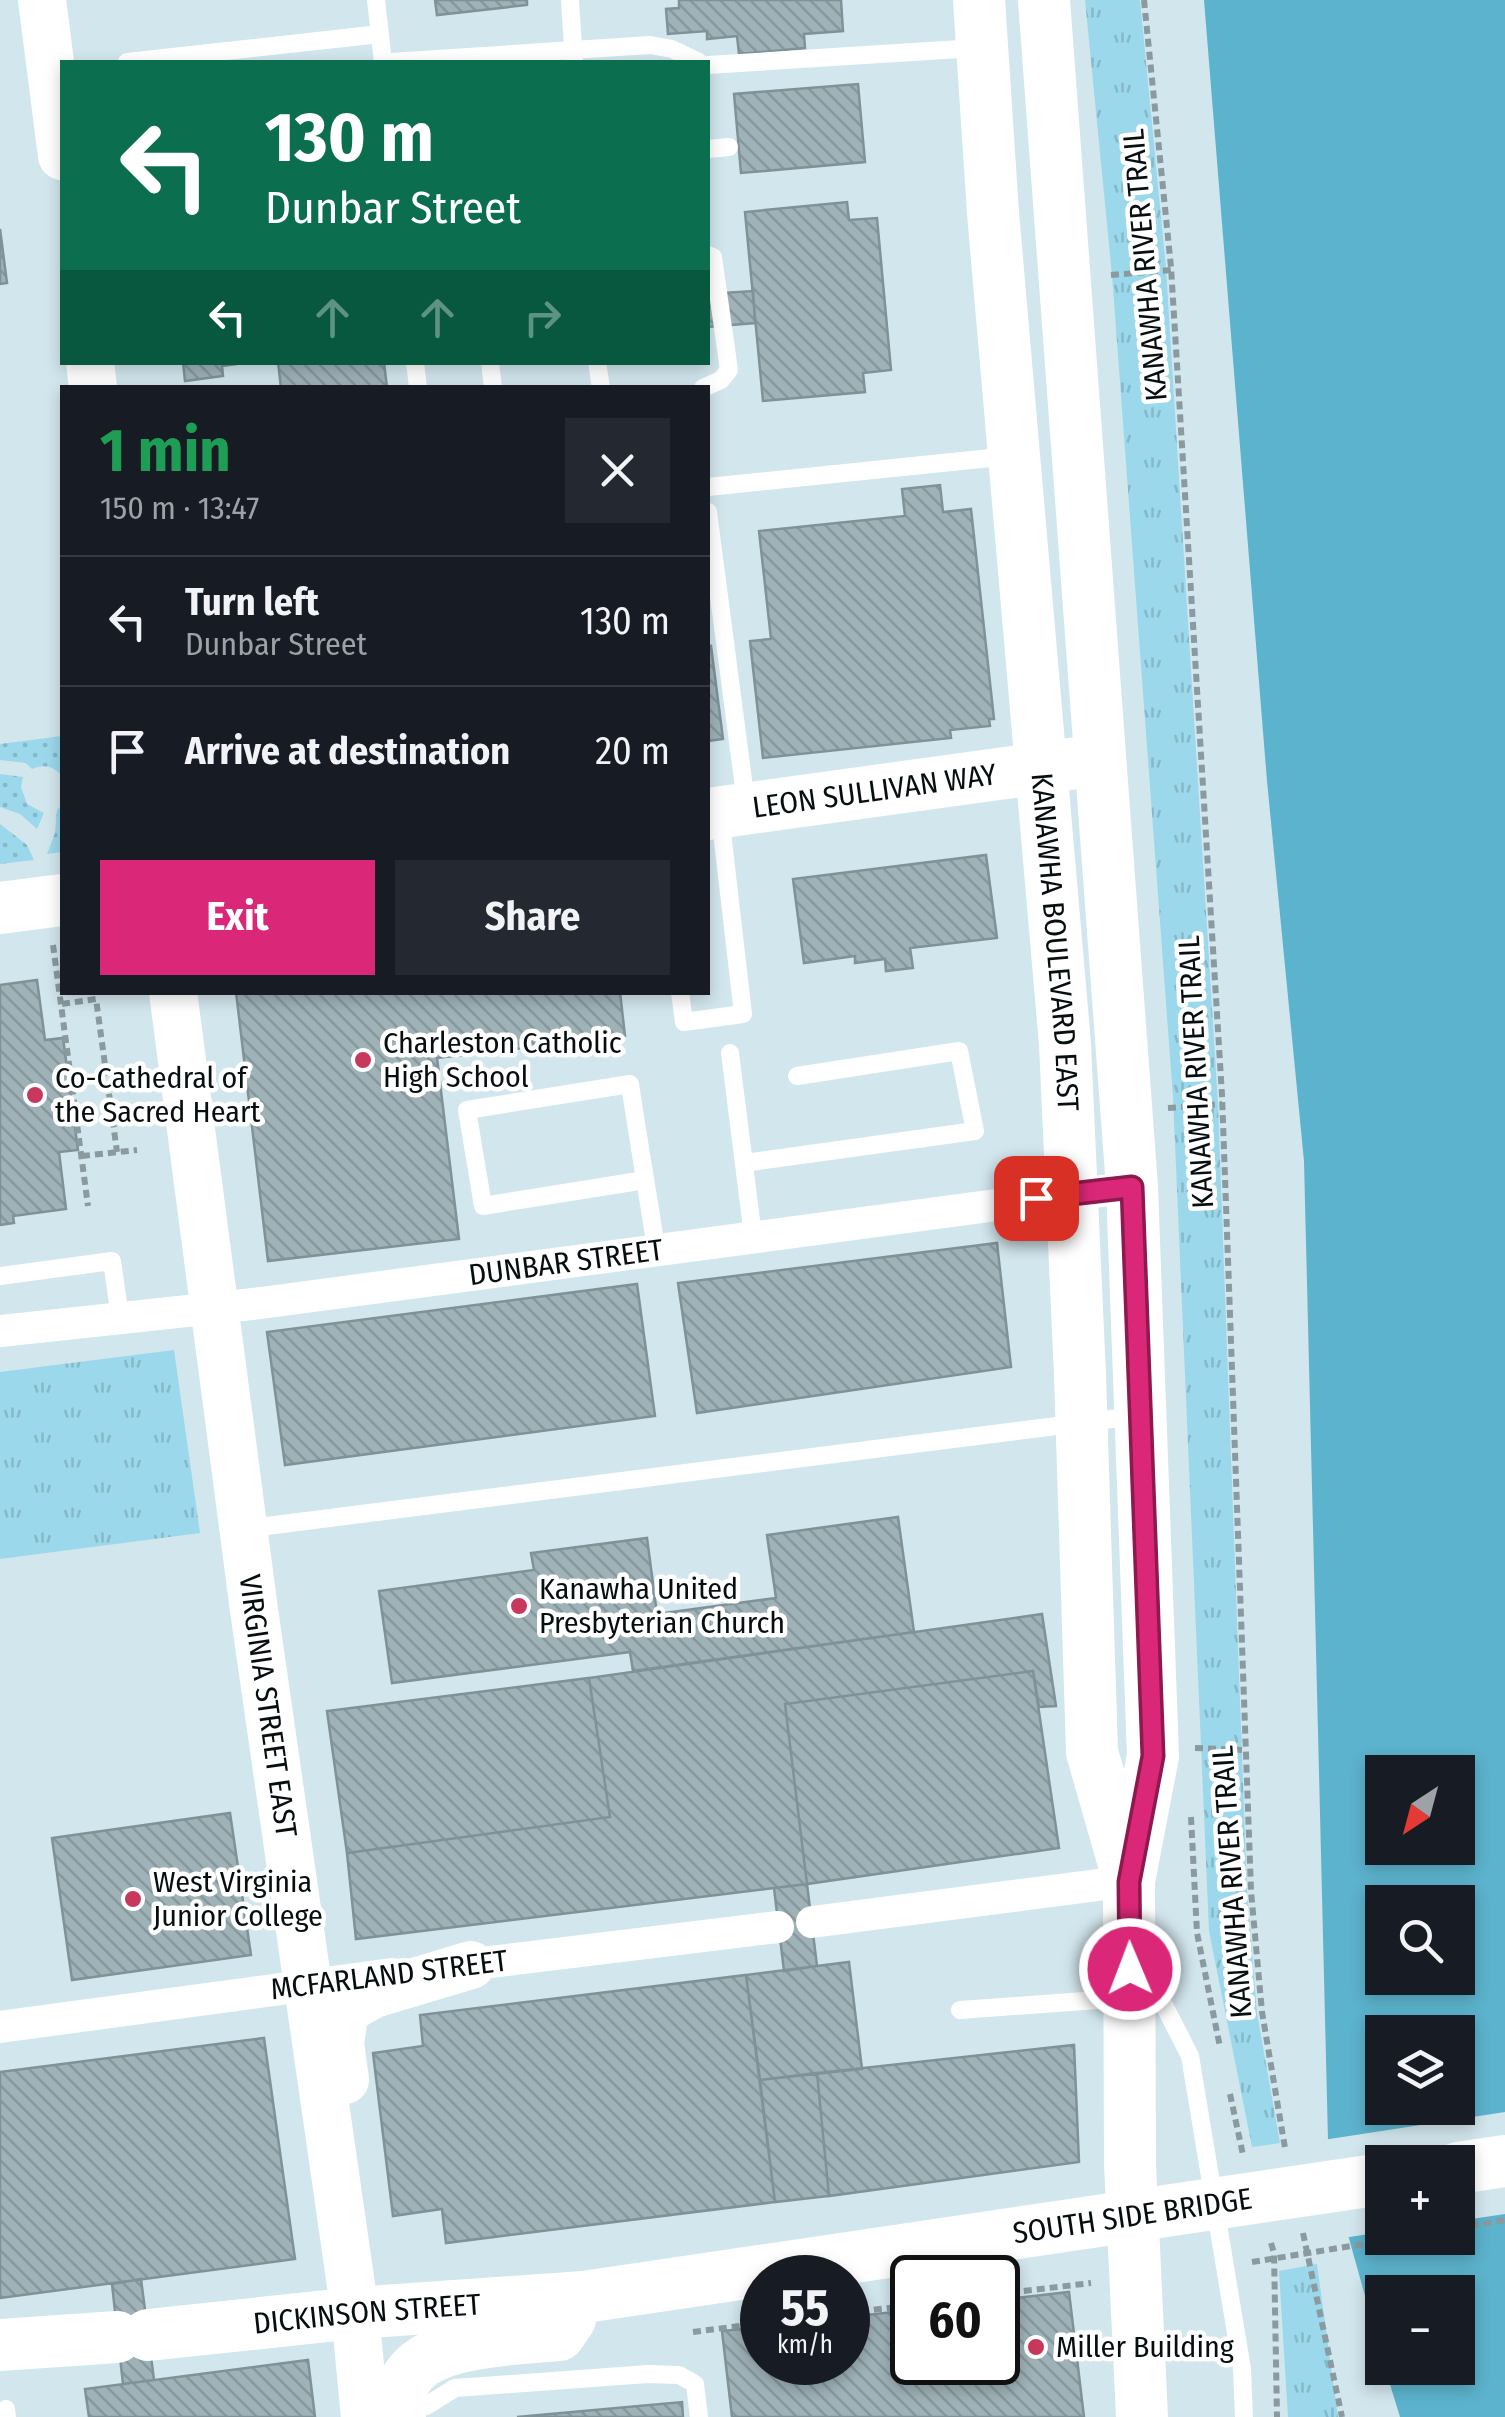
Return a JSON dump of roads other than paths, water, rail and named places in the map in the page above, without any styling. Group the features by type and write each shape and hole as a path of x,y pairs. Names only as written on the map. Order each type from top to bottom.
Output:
{"main road":[{"path":"42,0 57,71 60,122"},
{"name":"KANAWHA BOULEVARD EAST","path":"1044,0 1132,1187 1153,1756 1129,1882 1130,2164 1142,2417"},
{"name":"KANAWHA BOULEVARD EAST","path":"980,24 1065,1044 1092,1752 1129,1882"},
{"name":"LEON SULLIVAN WAY","path":"725,812 1101,759"},
{"name":"VIRGINIA STREET EAST","path":"173,995 212,1308 355,2312 388,2414"},
{"path":"326,2115 347,2094 340,2044 345,2010 374,1994 471,1965"},
{"path":"1475,2165 1505,2161"},
{"name":"SOUTH SIDE BRIDGE","path":"584,2297 1365,2182"},
{"path":"388,2414 417,2366 439,2352 559,2335 584,2297"},
{"name":"DICKINSON STREET","path":"0,2345 132,2336 355,2312 584,2297"}],"street":[{"name":"DUNBAR STREET","path":"0,1331 212,1308 1132,1187"},
{"path":"812,1922 1129,1882"},
{"name":"MCFARLAND STREET","path":"0,2028 778,1926"}],"lane":[{"path":"376,0 383,60"},
{"path":"570,0 574,56"},
{"path":"710,65 980,24"},
{"path":"145,60 380,34"},
{"path":"452,60 574,56 650,45 672,49 695,60"},
{"path":"710,150 729,147"},
{"path":"709,385 721,380 729,370 710,256"},
{"path":"710,487 1015,456"},
{"path":"680,995 684,1022 742,1014 725,812 710,547"},
{"path":"744,1164 976,1132 959,1051 798,1076"},
{"path":"730,1053 753,1236"},
{"path":"645,1180 482,1206 467,1110 630,1084 656,1248"},
{"path":"0,1276 112,1261 120,1317"},
{"path":"243,1529 1140,1416"},
{"path":"1130,1940 1190,2056 1242,2369 1244,2417"},
{"path":"960,2010 1130,1998"},
{"path":"388,2414 426,2406 455,2388 664,2374 679,2375 696,2384 699,2417"}],"place":[{"name":"Charleston Catholic High School","path":"363,1060"},
{"name":"Co-Cathedral of the Sacred Heart","path":"35,1095"},
{"name":"Kanawha United Presbyterian Church","path":"519,1606"},
{"name":"West Virginia Junior College","path":"133,1899"},
{"name":"Miller Building","path":"1036,2347"}]}
